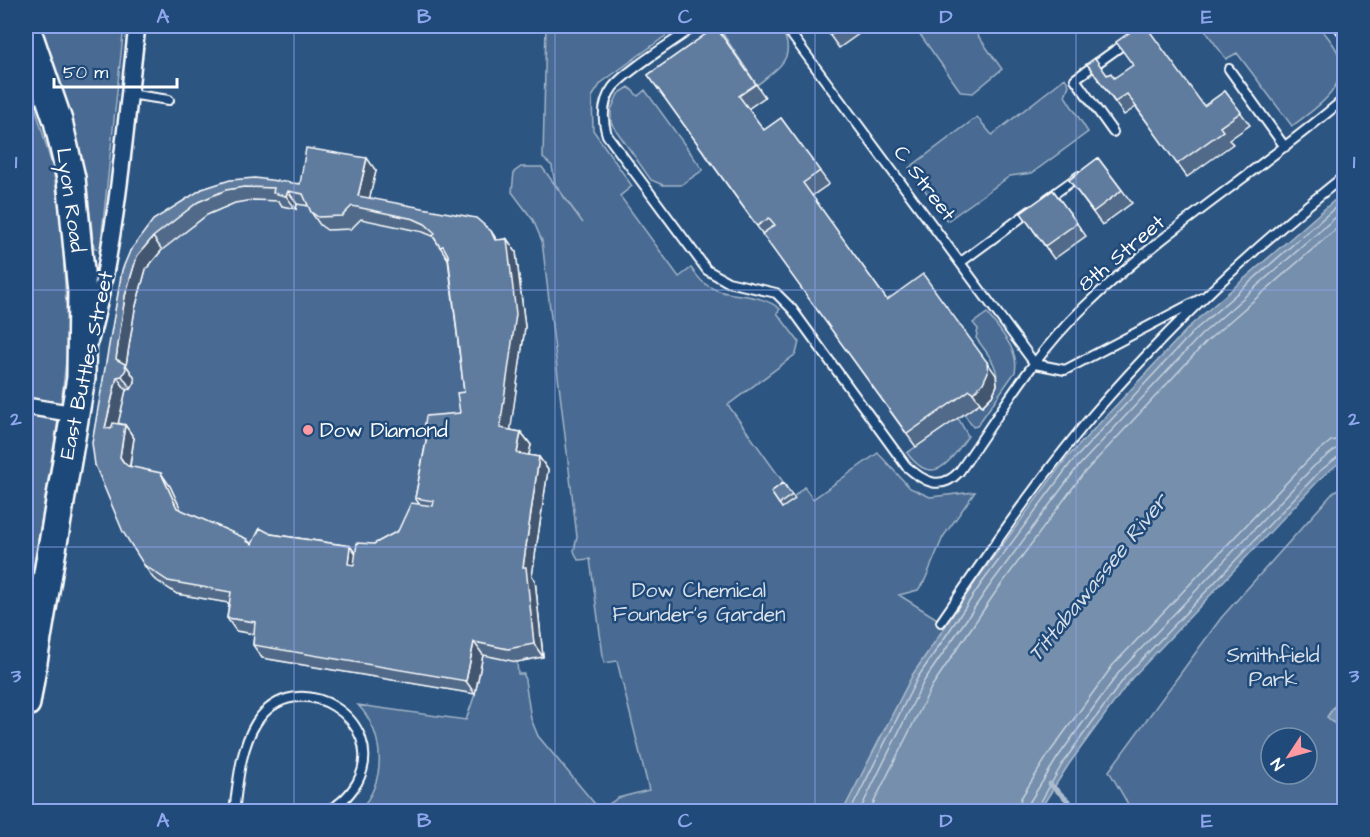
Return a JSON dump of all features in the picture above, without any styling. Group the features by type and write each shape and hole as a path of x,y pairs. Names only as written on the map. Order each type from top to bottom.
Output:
{"highway":[{"name":"Lyon Road","path":"26,28 58,121 71,178 82,292 81,378"},
{"name":"East Buttles Street","path":"26,703 30,648 81,378"}],"street":[{"name":"East Buttles Street","path":"81,378 104,289 137,26"},
{"path":"26,406 74,414"}],"lane":[{"name":"8th Street","path":"695,26 613,87 605,103 602,119 607,135 707,270 728,282 776,293 792,309 906,465 921,480 936,484 952,480 959,472 1035,364 1064,328 1107,286 1344,99"},
{"name":"C Street","path":"786,26 1035,364"},
{"path":"1338,26 1344,35"},
{"path":"1113,132 1075,79 1140,32"},
{"path":"1228,69 1286,147"},
{"path":"129,94 169,99"},
{"path":"961,262 1083,173"},
{"path":"941,622 1054,463 1141,361 1204,297 1344,176"},
{"path":"1035,364 1065,370 1204,297"},
{"path":"234,812 247,741 258,721 276,704 298,695 324,700 343,712 358,731 365,752 363,772 350,795 323,812"}],"green space":[{"path":"37,26 124,26 100,251 94,247 81,162 67,106"},
{"name":"Dow Chemical Founder's Garden","path":"546,26 679,26 601,83 592,97 593,130 632,186 620,196 679,277 691,268 702,281 712,288 771,303 780,309 777,313 799,342 796,354 728,405 786,486 775,496 782,508 804,487 813,499 878,453 910,488 930,497 975,492 943,537 925,580 918,590 899,595 947,625 843,811 357,812 367,801 374,787 379,758 374,730 358,705 466,720 475,694 262,658 264,635 236,631 240,605 177,594 153,578 133,545 102,456 128,298 149,247 239,193 367,208 477,229 511,418 509,441 531,445 527,466 532,579 535,580 543,657 517,662 518,674 524,674 531,719 538,736 600,810 618,798 649,790 617,661 604,663 590,559 578,560 574,551 577,537 542,241 533,220 512,192 514,172 521,167 542,167 583,223 555,184 552,166 543,158"},
{"path":"735,26 780,26 785,37 787,53 784,60 757,85 723,34"},
{"path":"914,26 971,26 1002,69 973,93 961,92"},
{"path":"1202,26 1319,26 1338,53 1341,65 1340,76 1328,96 1292,126 1237,53 1226,59"},
{"path":"26,75 53,169 62,228 68,343 62,396 26,615"},
{"path":"1065,78 1069,85 1065,96 1088,132 1032,173 1010,176 947,221 909,168 977,117 992,135"},
{"path":"629,87 638,96 645,90 703,170 681,185 663,185 651,180 611,123 611,110 618,94"},
{"path":"987,313 1012,348 1016,364 1015,372 977,426 973,427 964,414 980,403 983,406 991,396 997,379 989,355 976,338 978,329 973,323"},
{"path":"958,418 968,436 955,454 941,467 933,470 925,469 907,453"},
{"name":"Smithfield Park","path":"1344,484 1344,811 1132,811 1109,771 1221,618 1332,494"}],"water":[{"name":"Tittabawassee River","path":"1344,192 1344,459 1324,475 1131,679 1069,764 1039,811 843,811 913,674 976,581 1065,460 1191,325"},
{"path":"1344,692 1344,732 1327,717"}],"building":[{"path":"824,26 843,26 830,35"},
{"path":"1139,26 1146,26 1204,106 1225,91 1241,112 1220,127 1223,131 1177,164 1127,94 1115,102 1087,64 1095,58 1107,75 1111,73 1114,78 1133,65 1116,42"},
{"path":"716,27 756,84 739,96 764,130 781,118 820,171 803,183 887,300 923,274 987,362 988,372 983,383 973,393 970,390 907,434 762,234 775,225 769,218 757,226 648,75"},
{"name":"Dow Diamond","path":"306,148 367,158 358,196 476,218 491,231 495,240 507,239 516,314 500,428 521,432 517,453 539,457 523,567 526,567 534,644 508,649 474,642 466,681 253,645 255,622 227,618 231,592 168,581 144,565 123,532 95,465 92,443 122,270 130,251 153,220 202,189 230,180 255,178 300,184","holes":["244,187 274,188 273,193 286,196 288,191 303,194 311,212 318,217 342,216 352,206 414,219 425,224 435,233 433,236 448,255 464,392 457,393 460,413 426,416 424,430 428,432 415,498 434,501 433,506 411,503 398,531 374,544 357,543 354,565 348,564 350,546 271,534 260,528 252,544 246,541 247,539 177,508 161,473 128,466 120,457 125,425 113,423 111,429 105,428 117,377 122,376 126,369 125,364 116,359 125,296 137,256 153,237 198,202 226,190"]},
{"path":"1098,158 1122,190 1093,212 1069,180"},
{"path":"1053,190 1077,223 1045,246 1021,213"},
{"path":"783,483 792,495 779,504 771,492"}],"waterway":[{"path":"1050,784 1080,812"}],"place":[{"name":"Dow Diamond","path":"308,430"}]}
